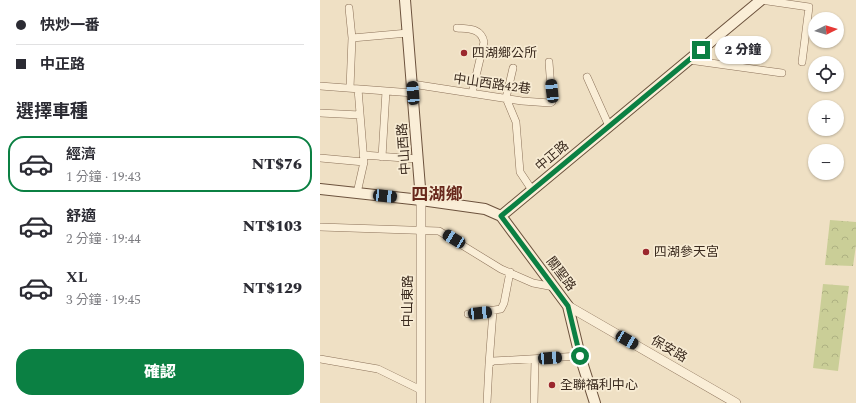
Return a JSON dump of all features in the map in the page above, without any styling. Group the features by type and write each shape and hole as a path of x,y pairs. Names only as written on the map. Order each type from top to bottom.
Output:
{"main road":[{"name":"中山西路","path":"405,0 421,200"},
{"name":"中正路","path":"501,216 761,0"},
{"path":"320,189 421,200 485,209 501,216"},
{"name":"關聖路","path":"501,216 568,306 580,356 595,403"}],"street":[{"path":"761,0 810,7 802,62"},
{"path":"349,8 352,38 350,88"},
{"path":"457,28 478,32 483,36 484,42 472,93"},
{"path":"352,38 408,33"},
{"path":"689,60 782,73"},
{"name":"中山西路42巷","path":"320,86 386,91 413,89 472,93 550,103 552,91 549,62"},
{"path":"513,68 506,98 516,122 520,172 532,190"},
{"path":"587,77 609,126"},
{"path":"357,193 363,159 358,89"},
{"path":"382,157 386,91"},
{"path":"320,113 360,115"},
{"path":"320,158 363,159 382,157 418,159"},
{"name":"中山東路","path":"421,200 421,403"},
{"path":"320,227 433,230 443,233 510,272 533,283 554,287"},
{"path":"468,314 498,311 503,306 510,272"},
{"name":"保安路","path":"568,306 736,403"},
{"path":"487,403 493,311"},
{"path":"489,364 493,361 535,360 580,356"},
{"path":"320,359 378,370 421,390"},
{"path":"534,403 535,360"}],"green space":[{"path":"830,220 856,222 856,245 853,266 825,265"},
{"path":"823,284 849,286 838,371 813,368"}],"place":[{"name":"四湖鄉公所","path":"464,53"},
{"name":"四湖參天宮","path":"646,252"},
{"name":"全聯福利中心","path":"552,385"}],"district":[{"name":"四湖鄉","path":"437,195"}],"route":[{"path":"580,356 568,306 501,216 701,50"}]}
